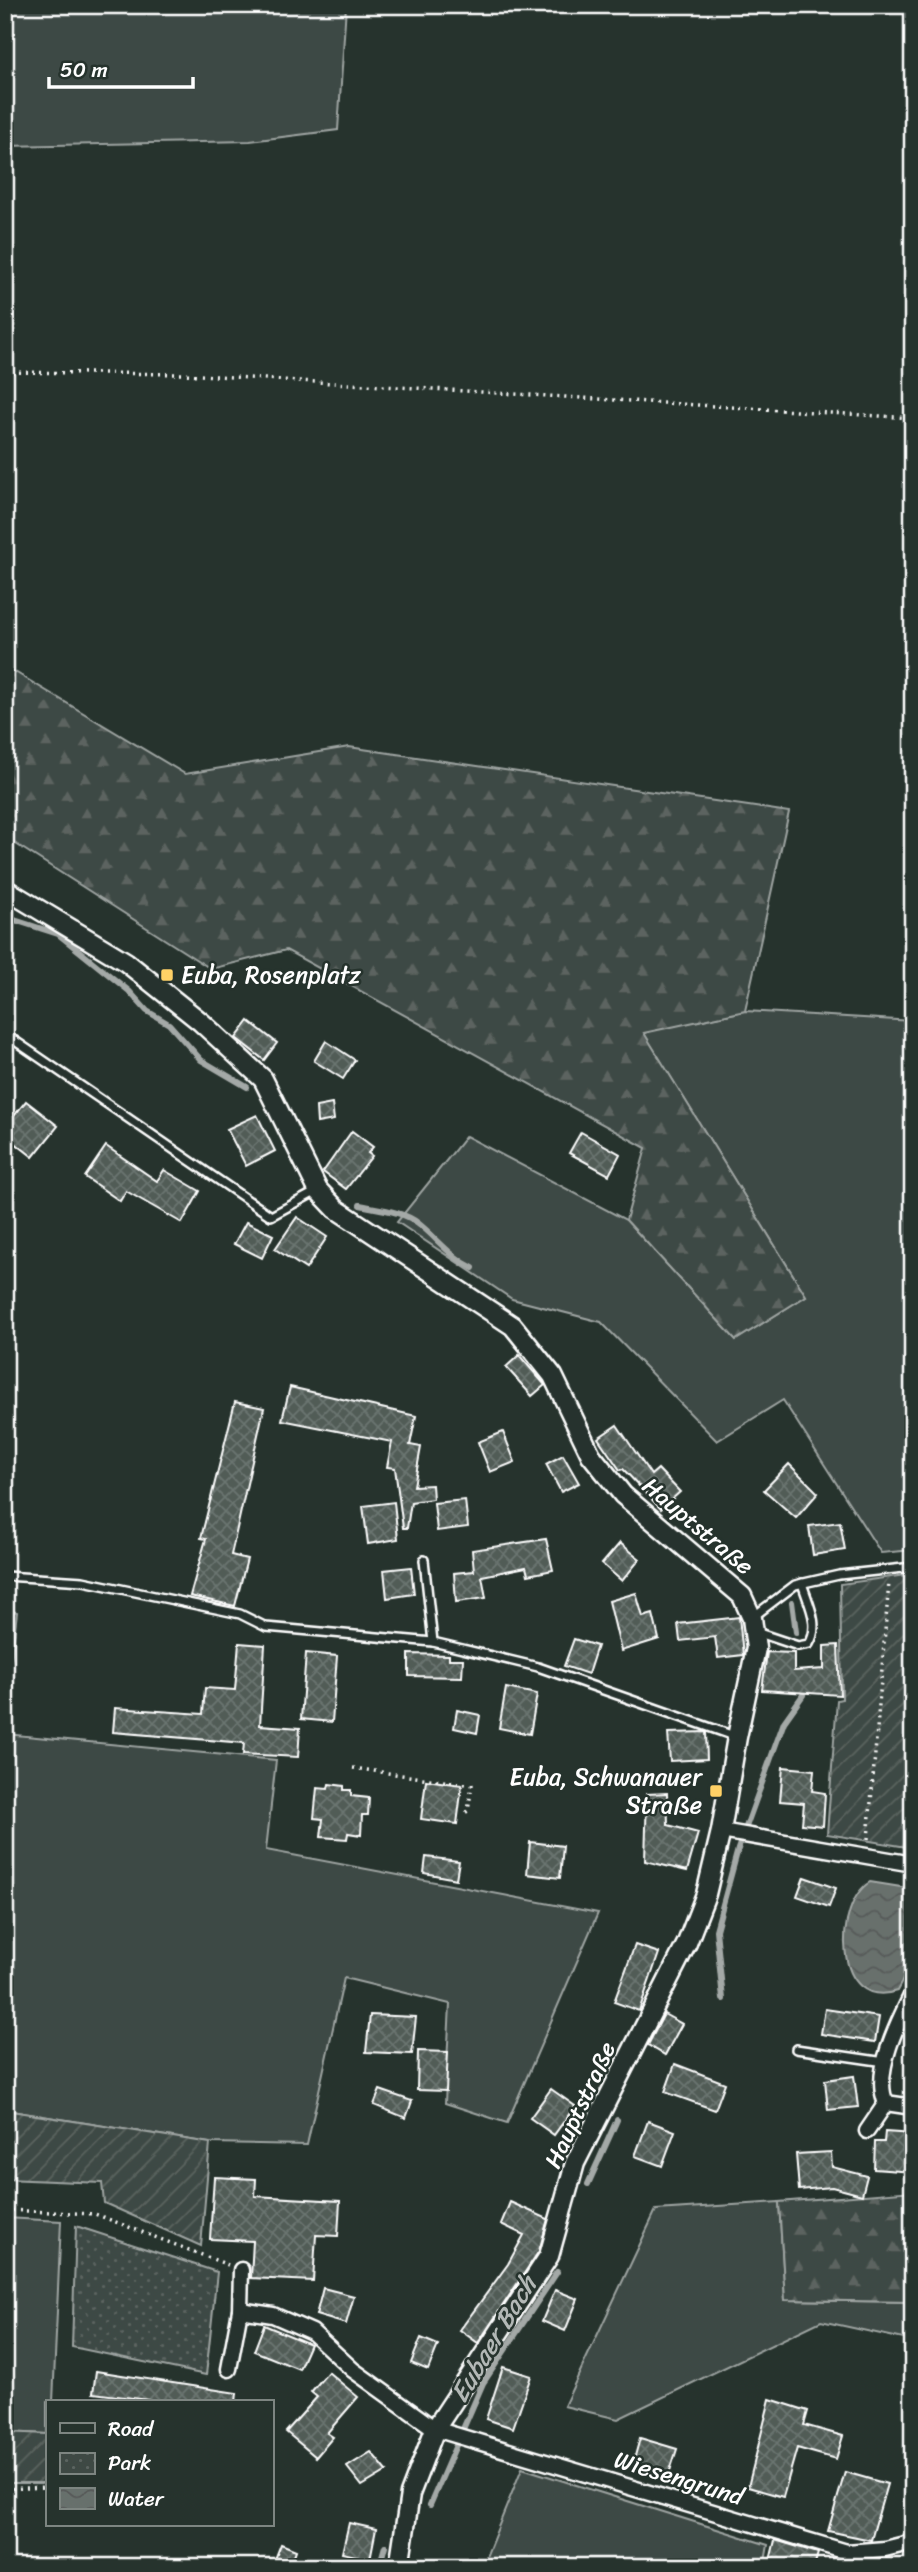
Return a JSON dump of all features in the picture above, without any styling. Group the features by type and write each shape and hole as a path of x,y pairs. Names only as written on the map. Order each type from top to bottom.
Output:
{"street":[{"name":"Hauptstraße","path":"5,889 126,962 201,1022 263,1079 318,1190 336,1209 513,1326 553,1376 591,1455 623,1495 742,1596 754,1625 756,1648 737,1737 726,1832 706,1894 687,1943 575,2163 549,2256 441,2431 410,2494 400,2567"},
{"path":"726,1832 913,1864"},
{"path":"886,2103 881,2092 891,2037 913,1992"},
{"path":"886,2103 913,2108"},
{"path":"867,2131 886,2103"},
{"path":"229,2370 240,2310 241,2270"},
{"path":"240,2310 273,2315 312,2332 353,2370 441,2431"},
{"name":"Wiesengrund","path":"441,2431 847,2552 885,2549 913,2542"}],"lane":[{"path":"5,1034 271,1216 318,1190"},
{"path":"424,1560 433,1642"},
{"path":"802,1583 815,1624 814,1636 809,1644 798,1646 754,1625 795,1585 802,1583 913,1567"},
{"path":"5,1576 83,1581 240,1614 266,1628 433,1642 538,1667 737,1737"},
{"path":"796,2049 886,2063"}],"path":[{"path":"5,372 183,374 913,418"},
{"path":"866,1855 890,1570"},
{"path":"353,1768 471,1784 468,1811 463,1814"},
{"path":"5,2210 95,2214 241,2270"},
{"path":"5,2489 46,2487"}],"green space":[{"path":"5,5 346,5 338,130 250,141 5,146"},
{"path":"5,666 185,774 349,747 789,812 745,1011 644,1033 806,1296 736,1340 626,1220 646,1148 286,950 211,969 5,837"},
{"path":"745,1011 913,1021 913,1550 881,1553 783,1400 717,1441 601,1322 512,1299 397,1222 466,1136 626,1220 736,1340 806,1296 643,1032"},
{"path":"913,1574 913,1848 827,1834 837,1700 842,1699 840,1584"},
{"path":"5,1610 17,1612 5,1712"},
{"path":"5,1734 276,1760 266,1850 598,1913 507,2123 445,2103 450,2004 344,1978 307,2145 210,2143 5,2110"},
{"path":"5,2110 210,2143 201,2246 104,2203 102,2183 5,2179"},
{"path":"913,2191 913,2302 785,2300 779,2202"},
{"path":"779,2202 785,2300 913,2302 913,2341 821,2321 618,2419 564,2406 656,2210"},
{"path":"5,2218 61,2221 53,2400 46,2400 46,2434 5,2432"},
{"path":"76,2226 217,2272 206,2375 72,2347"},
{"path":"5,2432 46,2434 46,2483 5,2483"},
{"path":"522,2468 768,2545 764,2567 482,2567"}],"water":[{"path":"870,1882 907,1888 913,1893 913,1961 897,1991 876,1993 861,1986 851,1972 846,1953 845,1932 850,1911 858,1894"}],"building":[{"path":"249,1021 277,1043 264,1060 236,1038"},
{"path":"326,1041 355,1060 343,1079 314,1061"},
{"path":"26,1101 58,1126 33,1157 5,1135 5,1127"},
{"path":"332,1104 334,1120 317,1123 316,1107"},
{"path":"257,1115 275,1151 246,1166 227,1129"},
{"path":"352,1131 373,1147 368,1153 372,1156 346,1189 323,1172"},
{"path":"581,1132 620,1154 609,1175 569,1153"},
{"path":"106,1146 157,1181 164,1170 200,1191 182,1223 126,1191 120,1201 85,1177"},
{"path":"297,1217 327,1237 306,1269 275,1249"},
{"path":"246,1222 273,1235 262,1258 234,1244"},
{"path":"519,1355 545,1385 532,1396 506,1367"},
{"path":"290,1387 416,1416 410,1445 421,1447 414,1486 432,1485 433,1499 411,1502 407,1528 403,1528 395,1468 387,1467 392,1442 282,1420"},
{"path":"235,1402 264,1408 231,1555 247,1559 235,1606 190,1596 206,1539 201,1538"},
{"path":"617,1425 651,1475 658,1469 680,1492 661,1509 623,1469 620,1470 598,1438"},
{"path":"503,1432 515,1462 490,1472 478,1442"},
{"path":"563,1455 579,1483 561,1492 546,1464"},
{"path":"789,1464 818,1493 796,1518 764,1490"},
{"path":"465,1500 468,1527 437,1531 434,1503"},
{"path":"394,1502 398,1539 368,1544 363,1506"},
{"path":"840,1522 845,1550 813,1555 809,1526"},
{"path":"546,1539 553,1570 528,1575 526,1567 482,1576 486,1598 456,1602 454,1573 474,1571 472,1550"},
{"path":"620,1543 640,1559 622,1581 602,1564"},
{"path":"411,1567 414,1594 387,1598 384,1570"},
{"path":"636,1593 643,1617 653,1614 659,1639 621,1651 609,1601"},
{"path":"739,1617 743,1655 718,1658 715,1637 680,1641 678,1624"},
{"path":"574,1639 597,1646 588,1674 564,1666"},
{"path":"239,1643 265,1645 260,1725 300,1728 298,1757 243,1754 244,1743 113,1732 115,1708 203,1714 205,1688 235,1690"},
{"path":"838,1645 840,1695 762,1690 767,1652 794,1653 794,1671 824,1669 824,1646"},
{"path":"306,1653 337,1656 332,1722 301,1719"},
{"path":"409,1654 449,1655 449,1659 463,1659 462,1677 409,1676"},
{"path":"506,1688 537,1694 530,1734 499,1728"},
{"path":"457,1710 480,1715 477,1733 454,1728"},
{"path":"706,1732 707,1759 670,1761 668,1733"},
{"path":"783,1767 814,1770 812,1791 825,1793 823,1826 802,1824 804,1803 780,1801"},
{"path":"426,1780 462,1785 457,1824 421,1819"},
{"path":"329,1784 344,1786 344,1790 351,1790 351,1796 369,1798 368,1815 362,1815 361,1835 348,1833 347,1839 321,1837 323,1819 314,1818 317,1788 328,1789"},
{"path":"667,1793 668,1825 698,1833 687,1871 645,1861 647,1794"},
{"path":"530,1842 563,1846 560,1878 527,1874"},
{"path":"426,1857 459,1861 456,1879 424,1873"},
{"path":"804,1877 836,1888 829,1907 797,1896"},
{"path":"635,1945 659,1953 639,2011 614,2002"},
{"path":"825,2009 879,2017 875,2042 821,2034"},
{"path":"664,2014 682,2024 665,2055 648,2045"},
{"path":"370,2015 416,2017 412,2054 366,2052"},
{"path":"418,2051 448,2052 446,2091 417,2090"},
{"path":"675,2064 725,2083 715,2110 665,2092"},
{"path":"854,2076 858,2107 828,2110 825,2080"},
{"path":"551,2089 575,2106 554,2135 530,2118"},
{"path":"380,2090 412,2101 406,2118 374,2105"},
{"path":"648,2121 675,2131 662,2166 635,2156"},
{"path":"885,2132 913,2134 913,2172 874,2169 875,2142 884,2142"},
{"path":"831,2152 832,2167 867,2176 862,2195 832,2187 799,2190 796,2154"},
{"path":"214,2177 256,2179 255,2196 340,2201 338,2236 316,2235 313,2281 251,2278 253,2241 210,2239"},
{"path":"510,2202 548,2219 539,2251 478,2343 460,2330 508,2264 524,2235 501,2224"},
{"path":"323,2288 354,2296 346,2324 316,2315"},
{"path":"555,2290 578,2299 565,2331 542,2321"},
{"path":"264,2325 310,2344 299,2369 254,2351"},
{"path":"421,2338 438,2345 428,2370 411,2363"},
{"path":"503,2367 531,2376 513,2428 486,2419"},
{"path":"96,2371 237,2393 236,2400 148,2400 93,2393"},
{"path":"328,2372 358,2397 327,2433 333,2437 316,2457 286,2432 317,2397 311,2392"},
{"path":"770,2399 808,2411 804,2425 843,2436 836,2459 797,2448 783,2497 748,2487"},
{"path":"640,2438 677,2449 668,2477 632,2467"},
{"path":"371,2452 387,2471 362,2486 347,2467"},
{"path":"845,2472 887,2484 871,2540 828,2531"},
{"path":"349,2523 376,2529 370,2559 342,2553"},
{"path":"775,2540 818,2553 814,2567 769,2565"},
{"path":"281,2544 296,2550 290,2567 272,2567"}],"waterway":[{"name":"Eubaer Bach","path":"5,917 58,934 129,991 147,1011 169,1024 201,1060 247,1087"},
{"path":"360,1205 412,1219 457,1258 473,1268"},
{"path":"792,1602 796,1632"},
{"name":"Eubaer Bach","path":"723,1999 716,1930 738,1849 784,1722 803,1695"},
{"path":"588,2184 617,2120"},
{"name":"Eubaer Bach","path":"430,2505 483,2383 557,2272"},
{"name":"Eubaer Bach","path":"379,2567 385,2546"}],"place":[{"name":"Euba, Rosenplatz","path":"167,975"},
{"name":"Euba, Schwanauer Straße","path":"716,1791"}]}
